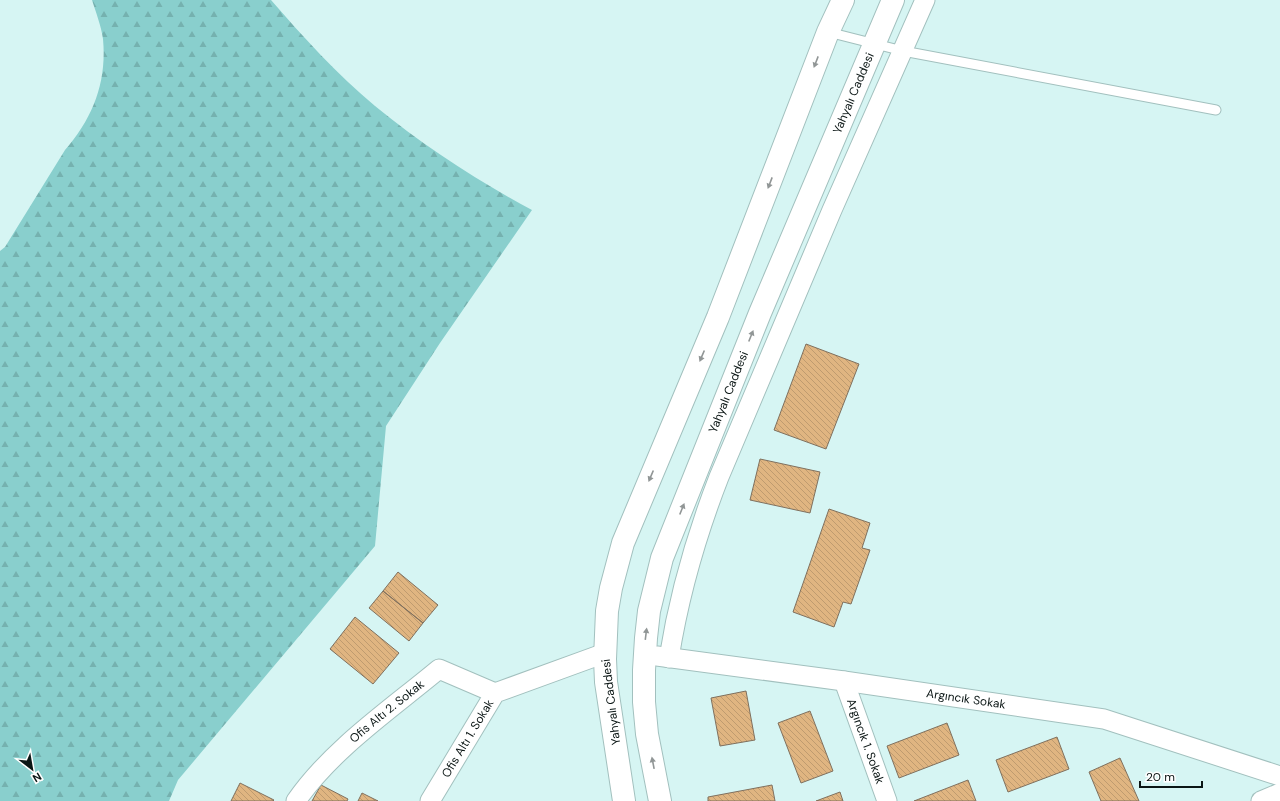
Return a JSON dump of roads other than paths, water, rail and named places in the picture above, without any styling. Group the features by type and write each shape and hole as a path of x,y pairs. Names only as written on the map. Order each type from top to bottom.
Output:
{"main road":[{"name":"Yahyalı Caddesi","path":"624,801 606,682 605,652 607,611 611,588 623,543 718,317 828,32 842,0"},
{"name":"Yahyalı Caddesi","path":"660,801 647,734 644,702 645,655 649,611 662,558 760,313 893,0"}],"street":[{"path":"669,658 683,584 705,512 832,210 925,0"},
{"name":"Ofis Altı 1. Sokak","path":"430,801 496,693 605,652"},
{"name":"Argıncık Sokak","path":"645,655 844,681 1104,720 1280,776"},
{"name":"Ofis Altı 2. Sokak","path":"296,801 317,774 339,752 439,669 496,693"},
{"name":"Argıncık 1. Sokak","path":"844,681 887,801"},
{"path":"1261,801 1280,793"}],"lane":[{"path":"828,32 903,51 1216,110"}]}
